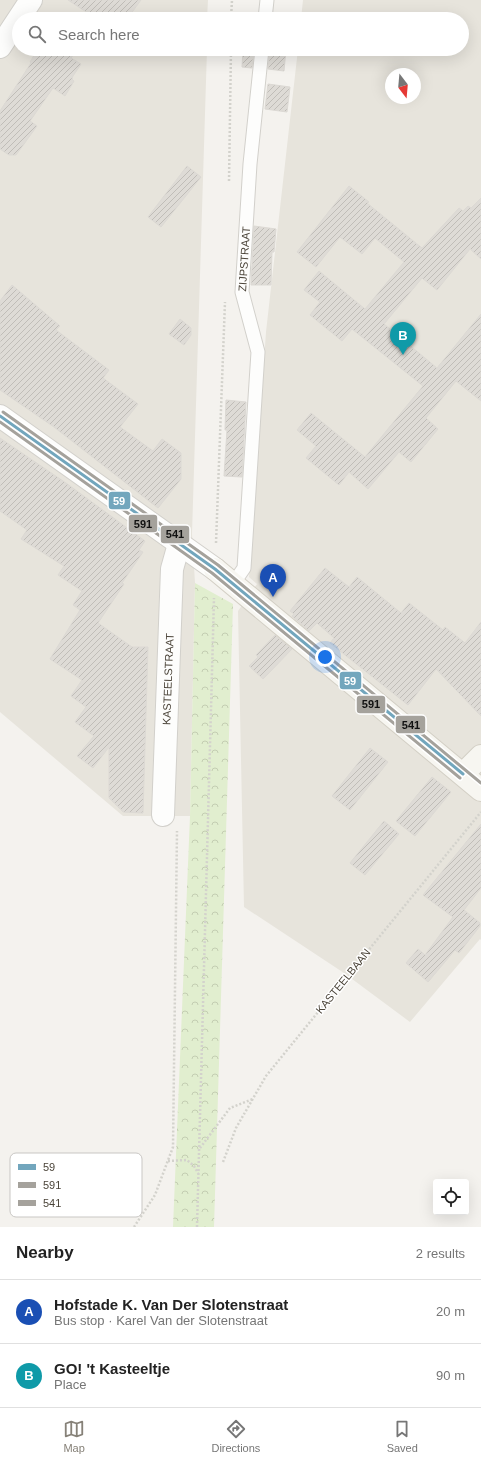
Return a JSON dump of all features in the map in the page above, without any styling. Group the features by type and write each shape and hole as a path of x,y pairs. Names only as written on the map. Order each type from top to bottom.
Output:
{"street":[{"path":"23,12 31,0"},
{"path":"0,47 12,29"},
{"path":"0,416 215,569 481,790"},
{"name":"KASTEELSTRAAT","path":"163,815 172,569 179,544"},
{"path":"463,774 481,756"}],"lane":[{"path":"266,12 267,0"},
{"name":"ZIJPSTRAAT","path":"233,584 244,568 258,352 242,292 250,164 261,56"}],"path":[{"path":"231,12 232,0"},
{"path":"229,187 231,56"},
{"path":"197,1227 215,569 225,299"},
{"name":"KASTEELBAAN","path":"223,1162 236,1128 266,1076 481,812"},
{"path":"142,1215 155,1195 172,1147 178,829 163,815"},
{"path":"200,1149 230,1108 253,1099"},
{"path":"168,1161 187,1160 194,1166 199,1174"},
{"path":"134,1227 141,1217"}],"shaded area":[{"path":"0,0 208,0 207,12 12,12 12,56 207,56 192,534 195,583 190,816 123,816 0,712"},
{"path":"303,0 481,0 481,940 480,939 410,1022 344,973 244,907 238,611 257,584 249,577 266,332 297,56 469,56 469,12 302,12"}],"green space":[{"path":"195,583 233,604 214,1227 173,1227 190,816"}],"building":[{"path":"68,0 141,0 132,12 86,12"},
{"path":"34,56 72,56 71,58 81,64 73,76 72,79 74,81 65,96 53,88 30,121 37,126 16,155 9,155 0,149 0,111 31,63 30,62"},
{"path":"243,56 253,56 252,68 242,67"},
{"path":"269,56 285,56 284,71 268,69"},
{"path":"268,84 290,87 287,112 265,109"},
{"path":"187,166 201,177 161,227 148,217"},
{"path":"349,186 369,202 367,203 422,248 459,208 463,211 468,206 471,208 481,198 481,259 470,249 437,290 422,278 384,324 437,368 481,314 481,401 456,381 426,418 438,429 411,462 399,452 368,489 349,472 339,485 306,458 316,446 297,430 311,413 365,457 423,386 352,329 342,341 310,315 320,302 304,290 319,271 365,309 404,262 375,238 362,254 340,237 316,267 297,252"},
{"path":"254,226 276,229 274,252 272,252 271,285 251,285"},
{"path":"12,285 60,326 56,330 109,370 103,378 138,404 120,427 153,451 162,439 181,453 181,479 158,508 54,427 0,390 0,301"},
{"path":"180,319 191,328 191,335 184,345 169,334"},
{"path":"226,400 246,402 242,477 224,476 227,430 225,430"},
{"path":"0,438 66,483 145,541 139,550 143,552 98,623 132,647 148,647 143,813 123,812 109,798 109,747 93,768 77,756 94,736 75,722 86,707 71,696 82,680 50,659 80,610 73,605 82,591 58,575 64,566 21,539 27,530 0,511"},
{"path":"325,568 349,587 357,577 401,613 409,603 443,630 445,627 465,643 481,622 481,716 436,669 408,705 330,643 334,638 317,623 309,631 292,616 294,614 290,611"},
{"path":"275,635 292,649 263,679 249,666 258,657 256,655"},
{"path":"370,748 388,762 350,810 332,796"},
{"path":"432,777 451,792 415,836 396,821"},
{"path":"384,821 399,834 365,875 350,863"},
{"path":"481,824 481,888 464,910 480,923 480,926 459,953 455,950 428,982 406,963 418,949 425,955 453,917 423,895"}],"transit line":[{"name":"541","path":"3,412 218,565 481,783"},
{"name":"59","path":"0,416 215,569 463,774"},
{"name":"591","path":"0,422 212,573 460,778"}],"place":[{"name":"GO! 't Kasteeltje","path":"403,355"},
{"name":"Hofstade K. Van Der Slotenstraat","path":"273,597"}]}
